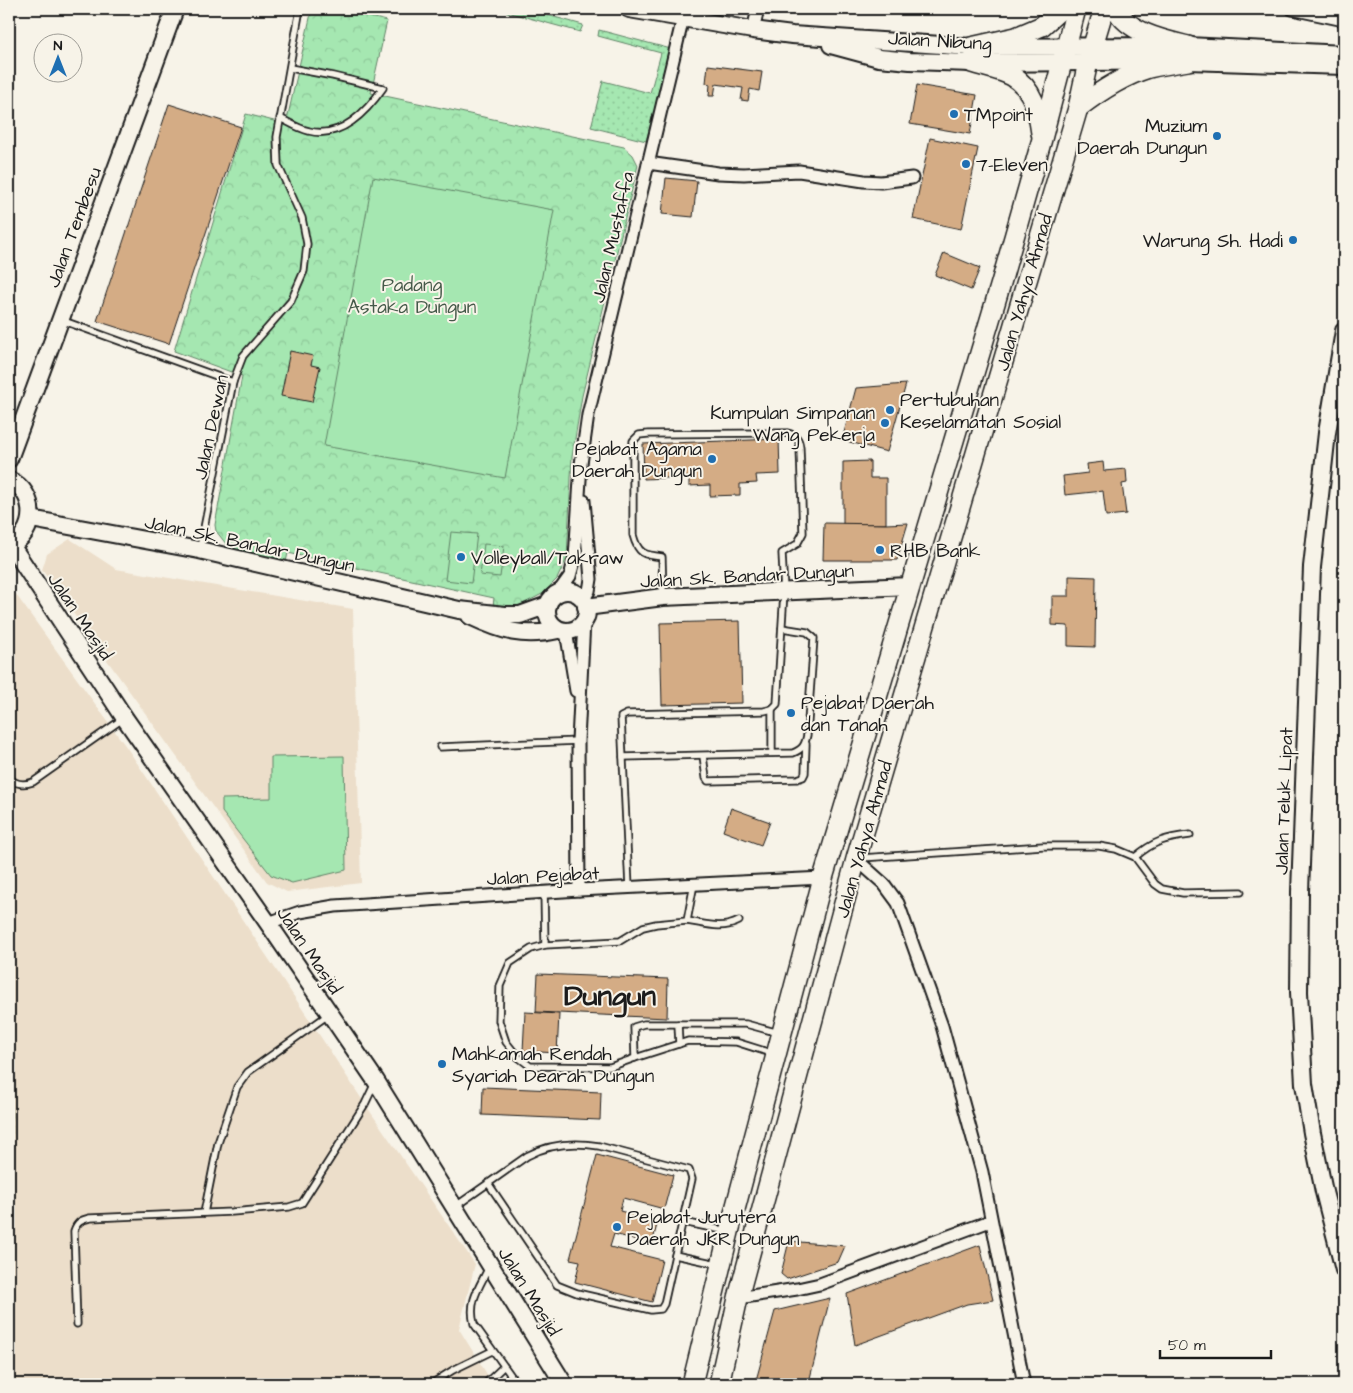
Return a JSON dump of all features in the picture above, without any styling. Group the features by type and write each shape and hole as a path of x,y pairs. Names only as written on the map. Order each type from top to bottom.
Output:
{"main road":[{"path":"971,55 1042,26 1061,9"},
{"name":"Jalan Yahya Ahmad","path":"694,1376 729,1232 823,878 1042,139 1076,9"},
{"name":"Jalan Yahya Ahmad","path":"718,1384 738,1298 856,859 1078,108 1104,9"},
{"path":"1116,9 1136,29 1188,54"},
{"path":"1078,108 1098,93 1126,77 1188,54"},
{"path":"971,55 1012,76 1027,88 1038,109 1042,139"},
{"path":"682,1384 694,1376"}],"street":[{"name":"Jalan Tembesu","path":"9,459 174,9"},
{"name":"Jalan Nibung","path":"629,9 792,35 880,58 910,61 971,55 1065,54 1188,54 1319,59"},
{"path":"753,30 758,9"},
{"path":"1292,9 1344,20"},
{"name":"Jalan Mustaffa","path":"552,600 570,576 575,558 581,464 588,414 683,18"},
{"path":"1319,59 1344,50"},
{"path":"1319,59 1344,54"},
{"path":"1319,59 1344,66"},
{"path":"1319,59 1344,72"},
{"path":"648,163 718,173 744,174 799,171 864,182 912,178"},
{"name":"Jalan Teluk Lipat","path":"1344,332 1327,433 1312,567 1300,892 1299,992 1304,1084 1324,1192 1344,1270"},
{"name":"Jalan Mustaffa","path":"580,890 578,741 584,609 591,580 581,464"},
{"path":"9,480 15,482 25,492 31,505 31,519 27,530 20,539 10,546"},
{"name":"Jalan Sk. Bandar Dungun","path":"31,519 199,550 460,610 520,615 552,600"},
{"name":"Jalan Masjid","path":"10,546 124,717 376,1081 564,1384"},
{"name":"Jalan Sk. Bandar Dungun","path":"584,609 663,597 910,586"},
{"path":"564,592 578,595 584,609 580,627 573,630 562,630 552,626 546,612 552,600 564,592"},
{"name":"Jalan Sk. Bandar Dungun","path":"460,610 496,628 510,631 530,634 562,630"},
{"name":"Jalan Mustaffa","path":"562,630 580,715"},
{"path":"856,859 892,894 904,915 942,1026 982,1172 990,1221 1024,1384"},
{"name":"Jalan Pejabat","path":"268,923 316,908 544,892 823,878"},
{"path":"738,1298 820,1284 990,1221"}],"lane":[{"name":"Jalan Dewan","path":"199,550 233,382 243,356 291,301 304,271 307,244 302,218 278,165 277,137 300,9"},
{"path":"280,118 298,128 312,132 332,130 350,123 369,107 383,88 290,68"},
{"path":"60,320 233,382"},
{"path":"629,888 621,717 627,714 764,711 772,709 776,704 778,698 784,592 782,553 797,544 803,533 799,440 794,434 787,432 648,434 639,436 633,441 633,535 636,547 646,555 662,556 663,597"},
{"path":"703,756 708,781 796,779 803,777 805,773 814,638 807,632 782,628"},
{"path":"772,709 772,754"},
{"path":"9,778 19,784 33,782 124,717"},
{"path":"440,746 578,741"},
{"path":"623,757 793,753 800,750 806,744"},
{"path":"1135,857 1162,839 1190,835"},
{"path":"856,859 1062,846 1099,846 1116,849 1135,857 1155,884 1162,889 1183,893 1242,892"},
{"path":"687,921 694,884"},
{"path":"544,892 545,945"},
{"path":"739,921 730,926 719,927 687,921 656,924 643,927 620,941 545,945 531,949 510,963 500,986 499,1021 506,1042 518,1057 530,1066 610,1067 688,1041 736,1042 776,1054"},
{"path":"204,1213 218,1143 237,1088 248,1072 330,1014"},
{"path":"634,1058 634,1027 644,1024 746,1024 782,1034"},
{"path":"678,1024 679,1044"},
{"path":"77,1324 74,1231 76,1224 81,1220 90,1218 289,1207 302,1203 365,1104 376,1081"},
{"path":"455,1207 488,1183 538,1149 552,1146 584,1144 599,1146 689,1170 692,1180 662,1309 651,1310 578,1294 557,1285 488,1183"},
{"path":"683,1222 729,1232"},
{"path":"675,1255 721,1265"},
{"path":"491,1265 472,1301 472,1315 474,1324 517,1384"},
{"path":"431,1384 453,1370 492,1351"},
{"path":"485,1384 503,1366"}],"shaded area":[{"path":"70,539 116,569 353,609 361,883 287,892 267,882 42,570 47,554"},
{"path":"9,585 127,748 365,1104 475,1264 459,1329 493,1384 9,1384"}],"green space":[{"name":"Padang Astaka Dungun","path":"312,9 337,9 387,21 371,93 624,147 633,155 638,165 582,396 572,457 567,558 557,579 542,594 517,607 493,606 494,598 288,553 286,562 230,549 216,531 215,525 242,376 174,351 246,114 286,124"},
{"path":"496,9 526,9 583,25 580,32"},
{"path":"599,30 671,49 646,141 591,127 603,81 650,93 661,53 598,36"},
{"path":"373,177 554,210 505,478 324,446"},
{"name":"Volleyball/Takraw","path":"451,532 477,534 471,583 445,580"},
{"path":"484,544 504,546 500,577 480,575"},
{"path":"344,756 346,870 292,883 271,875 222,812 222,799 271,798 271,757"},
{"path":"9,1022 12,1134 9,1134"}],"building":[{"path":"708,65 762,72 759,91 750,89 748,101 741,100 743,88 716,84 714,96 709,96 710,84 706,83"},
{"path":"917,85 977,95 970,134 910,124"},
{"path":"169,104 241,127 169,344 97,321"},
{"path":"930,138 978,148 961,229 913,219"},
{"path":"666,178 697,181 693,217 662,214"},
{"path":"944,253 980,268 971,290 935,275"},
{"path":"290,351 313,356 311,365 320,367 312,402 281,396"},
{"path":"906,384 887,452 842,440 856,388"},
{"name":"Pejabat Agama Daerah Dungun","path":"779,439 780,474 756,475 757,483 740,484 740,495 710,496 710,485 689,486 689,477 644,479 643,444"},
{"path":"870,461 870,478 886,478 886,524 843,524 843,462"},
{"path":"1103,462 1104,471 1126,469 1127,483 1122,484 1126,514 1106,516 1103,491 1065,495 1063,476 1088,473 1087,464"},
{"path":"824,523 908,523 897,560 823,560"},
{"path":"1069,576 1096,577 1095,647 1068,646 1068,626 1052,625 1052,596 1069,596"},
{"path":"740,621 742,703 662,705 660,623"},
{"path":"731,808 770,822 761,845 723,831"},
{"path":"538,974 668,979 667,1018 536,1012"},
{"path":"525,1012 559,1014 557,1053 523,1051"},
{"path":"483,1087 601,1092 600,1120 482,1115"},
{"name":"Pejabat Jurutera Daerah JKR Dungun","path":"597,1155 673,1175 664,1209 623,1198 620,1211 658,1221 652,1244 614,1234 610,1247 662,1260 652,1302 575,1282 580,1261 570,1259"},
{"path":"789,1241 845,1246 838,1262 787,1279 781,1274"},
{"path":"980,1245 993,1300 967,1304 855,1345 847,1294"},
{"path":"830,1298 809,1382 798,1384 755,1384 775,1311"}],"place":[{"name":"TMpoint","path":"954,114"},
{"name":"Muzium Daerah Dungun","path":"1217,136"},
{"name":"7-Eleven","path":"966,164"},
{"name":"Warung Sh. Hadi","path":"1293,240"},
{"name":"Pertubuhan Keselamatan Sosial","path":"890,410"},
{"name":"Kumpulan Simpanan Wang Pekerja","path":"885,423"},
{"name":"Pejabat Agama Daerah Dungun","path":"712,459"},
{"name":"RHB Bank","path":"880,550"},
{"name":"Volleyball/Takraw","path":"461,557"},
{"name":"Pejabat Daerah dan Tanah","path":"791,713"},
{"name":"Mahkamah Rendah Syariah Dearah Dungun","path":"442,1064"},
{"name":"Pejabat Jurutera Daerah JKR Dungun","path":"617,1227"}],"district":[{"name":"Dungun","path":"610,995"}]}
